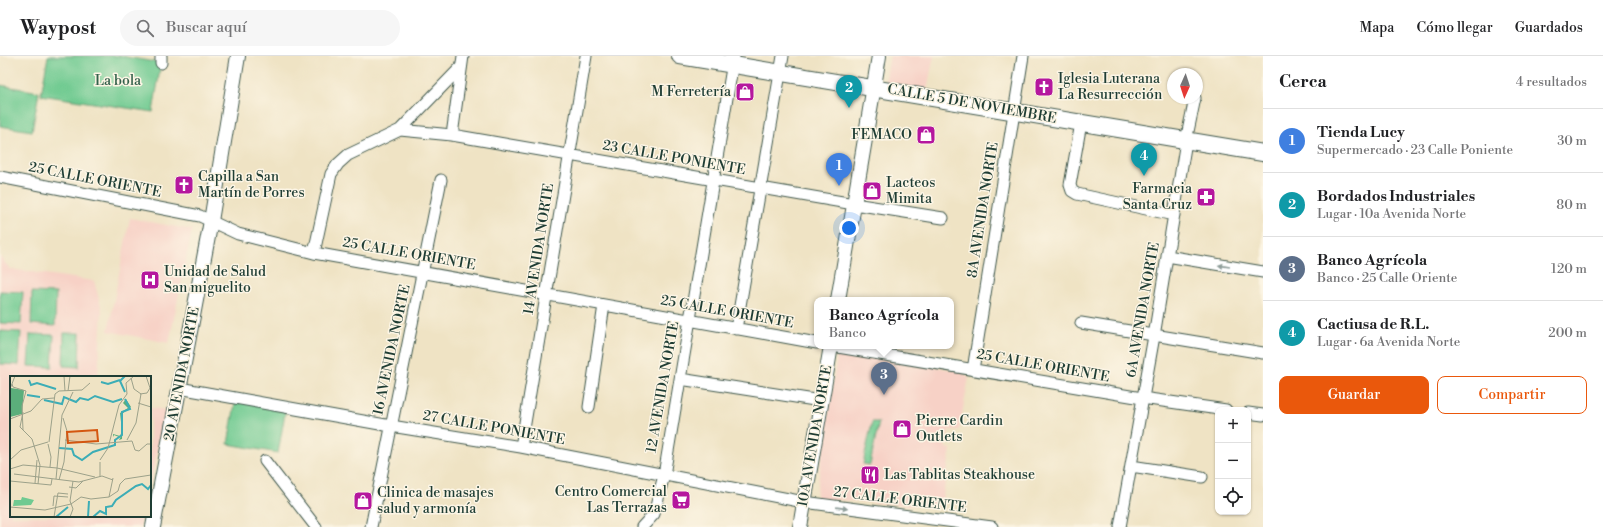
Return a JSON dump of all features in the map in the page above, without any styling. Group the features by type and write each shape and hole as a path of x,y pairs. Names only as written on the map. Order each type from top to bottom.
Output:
{"main road":[{"name":"CALLE 5 DE NOVIEMBRE","path":"680,56 733,61 780,73 1263,153"}],"street":[{"name":"20 AVENIDA NORTE","path":"152,527 211,221 238,56"},
{"name":"14 AVENIDA NORTE","path":"521,447 586,56"},
{"path":"736,329 783,56"},
{"path":"838,297 879,56"},
{"name":"8A AVENIDA NORTE","path":"973,370 1013,111 1023,56"},
{"path":"314,253 331,174 338,164 348,154 400,130 462,61"},
{"path":"452,135 462,61"},
{"name":"12 AVENIDA NORTE","path":"642,527 654,514 664,475 733,61"},
{"name":"6A AVENIDA NORTE","path":"1120,527 1154,336 1186,141 1194,104"},
{"path":"1082,123 1070,185 1072,191 1077,194 1174,214"},
{"name":"23 CALLE PONIENTE","path":"400,130 452,135 942,218"},
{"name":"25 CALLE ORIENTE","path":"0,177 200,216 238,234 314,253 814,342"},
{"name":"16 AVENIDA NORTE","path":"371,527 441,180"},
{"path":"1167,256 1263,272"},
{"path":"589,407 604,305"},
{"path":"1081,323 1263,353"},
{"name":"10A AVENIDA NORTE","path":"800,527 830,349"},
{"name":"25 CALLE ORIENTE","path":"849,349 1142,398 1215,408"},
{"path":"680,379 821,401"},
{"name":"27 CALLE PONIENTE","path":"179,388 391,426 521,447 804,502"},
{"path":"1251,413 1263,415"},
{"path":"265,461 316,527"},
{"path":"1130,466 1202,477"},
{"name":"27 CALLE ORIENTE","path":"804,502 992,527"}],"shaded area":[{"path":"890,56 934,56 927,90 885,83"},
{"name":"Unidad de Salud San miguelito","path":"130,218 192,230 169,343 108,331"},
{"path":"0,257 10,269 94,281 102,310 98,376 10,376 10,517 143,517 140,527 0,527"},
{"path":"842,351 960,371 969,377 959,430 949,430 945,448 951,449 941,507 816,498 837,356"},
{"path":"151,408 167,410 151,481"}],"green space":[{"name":"La bola","path":"48,56 120,56 161,63 153,112 41,95"},
{"path":"0,85 39,92 32,131 0,126"},
{"path":"0,291 23,292 21,324 0,323"},
{"path":"32,292 56,293 55,326 31,324"},
{"path":"0,331 21,332 19,365 0,364"},
{"path":"64,333 80,333 79,367 63,366"},
{"path":"30,334 54,335 52,367 28,366"},
{"path":"236,398 286,407 278,453 228,444"},
{"path":"872,422 879,422 870,465 863,464"}],"place":[{"name":"Iglesia Luterana La Resurrección","path":"1044,87"},
{"name":"M Ferretería","path":"745,92"},
{"name":"Bordados Industriales","path":"849,108"},
{"name":"FEMACO","path":"926,135"},
{"name":"Cactiusa de R.L.","path":"1144,176"},
{"name":"Capilla a San Martín de Porres","path":"184,185"},
{"name":"Tienda Lucy","path":"839,186"},
{"name":"Lacteos Mimita","path":"872,191"},
{"name":"Farmacia Santa Cruz","path":"1206,197"},
{"name":"Unidad de Salud San miguelito","path":"150,280"},
{"name":"Banco Agrícola","path":"884,395"},
{"name":"Pierre Cardin Outlets","path":"902,429"},
{"name":"Las Tablitas Steakhouse","path":"870,475"},
{"name":"Centro Comercial Las Terrazas","path":"681,500"},
{"name":"Clinica de masajes salud y armonía","path":"363,501"}]}
